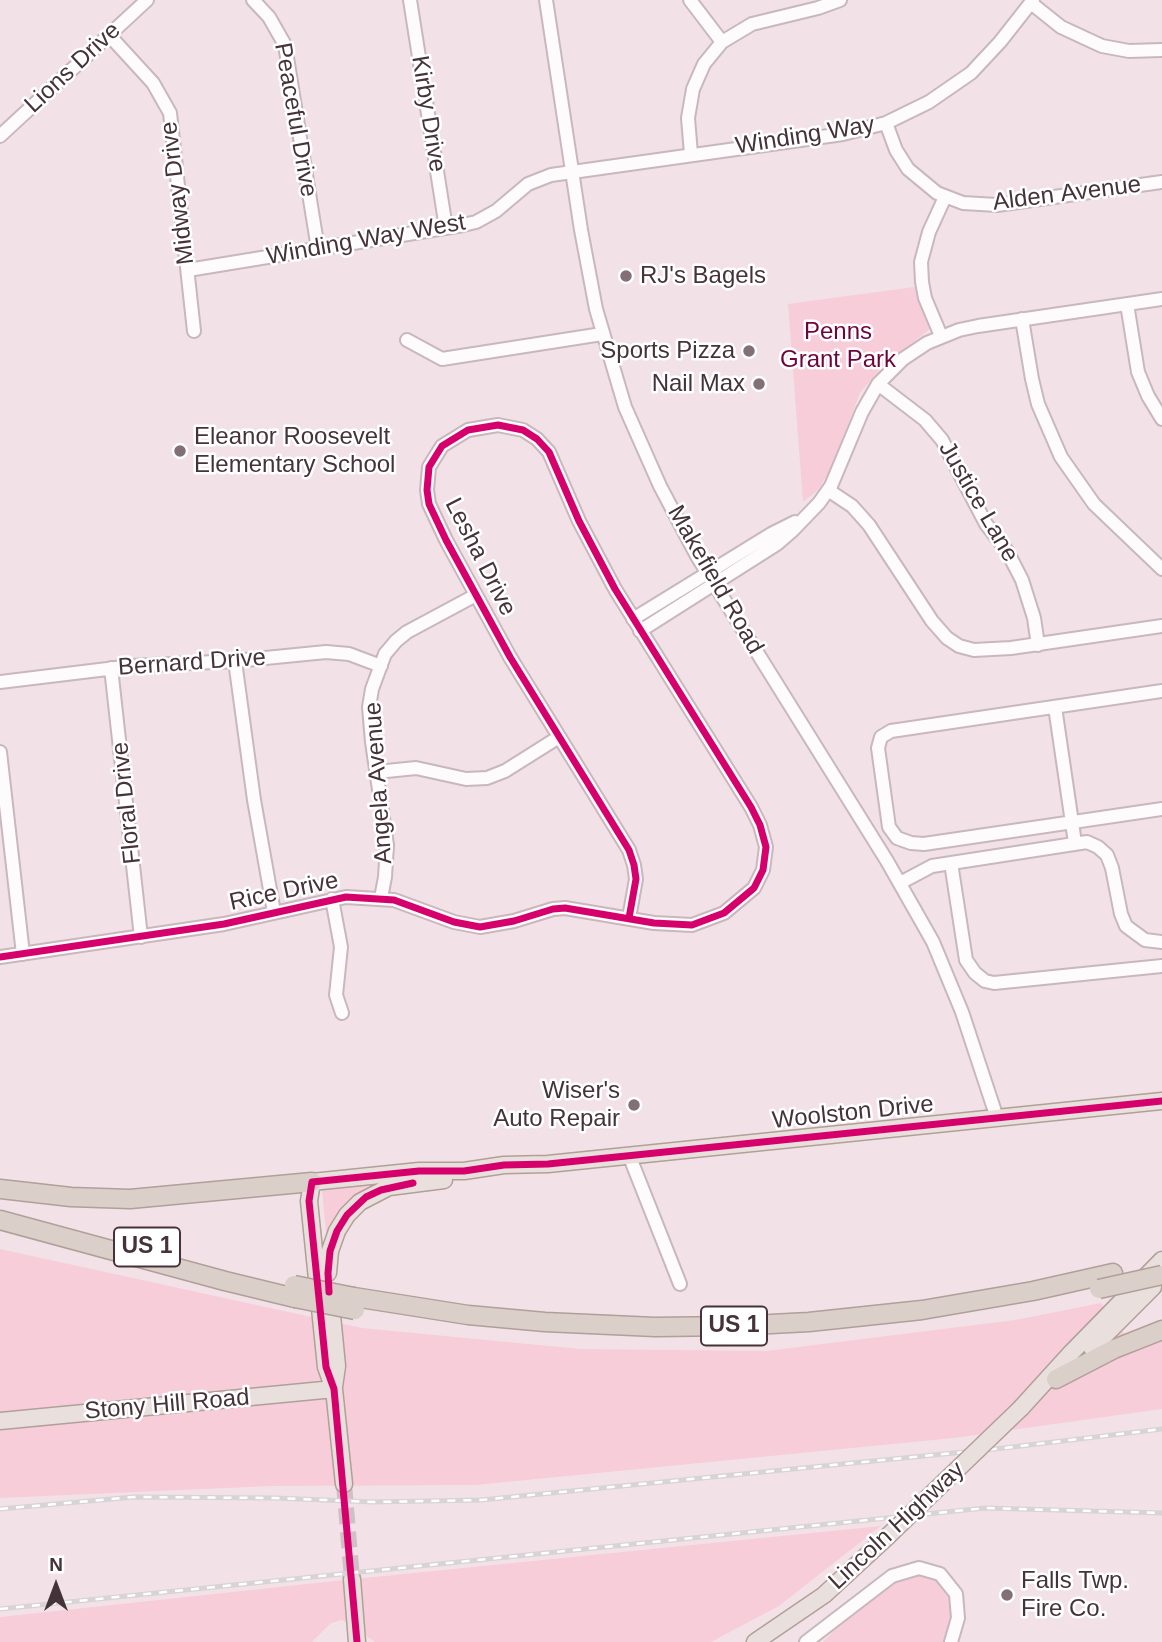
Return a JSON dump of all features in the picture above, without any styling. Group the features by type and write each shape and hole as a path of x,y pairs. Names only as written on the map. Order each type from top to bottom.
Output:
{"highway":[{"path":"0,1189 71,1197 130,1199 312,1182"},
{"name":"US 1","path":"0,1207 295,1291"},
{"name":"US 1","path":"0,1220 141,1258 295,1291 467,1326 544,1334 642,1338 733,1338 810,1334 924,1322 1036,1303 1162,1276"},
{"path":"0,1233 141,1258"},
{"name":"US 1","path":"355,1303 545,1322 630,1326 733,1326 809,1322 922,1310 1022,1293 1162,1261"},
{"path":"1056,1379 1107,1352 1162,1330"}],"main road":[{"name":"Woolston Drive","path":"328,1273 330,1251 341,1223 353,1208 373,1193 397,1185 629,1155 1162,1101"},
{"name":"Woolston Drive","path":"312,1182 419,1171 464,1171 504,1165 548,1164"},
{"name":"Woolston Drive","path":"312,1182 318,1200 328,1273 337,1366 334,1389 344,1484"},
{"name":"Woolston Drive","path":"312,1182 309,1201 324,1356 334,1389"},
{"name":"Lincoln Highway","path":"1021,1409 1072,1352 1162,1261"},
{"name":"Lincoln Highway","path":"747,1642 760,1638 824,1595 1021,1409 1119,1322 1162,1276"},
{"name":"Stony Hill Road","path":"0,1421 334,1389"},
{"path":"352,1579 357,1642"}],"street":[{"name":"Lions Drive","path":"0,136 147,0"},
{"name":"Peaceful Drive","path":"253,0 269,17 285,45 318,249"},
{"name":"Kirby Drive","path":"410,0 446,228"},
{"name":"Makefield Road","path":"547,0 581,230 602,334 637,436 666,498 711,579 923,922 947,971 997,1118"},
{"path":"690,0 722,43"},
{"path":"691,154 688,118 693,89 704,64 722,43 752,24 840,0"},
{"name":"Winding Way","path":"573,171 843,134 886,123 929,102 971,73 1000,43 1032,2"},
{"path":"1032,2 1061,27 1102,47 1129,51 1162,50"},
{"name":"Midway Drive","path":"109,35 153,83 170,113 194,331"},
{"name":"Alden Avenue","path":"886,123 896,150 908,169 922,183 945,197 963,203 997,205 1162,182"},
{"name":"Winding Way West","path":"188,270 476,222 504,206 538,179 573,171"},
{"path":"941,336 925,298 921,262 929,232 945,197"},
{"path":"633,619 777,544 810,513 828,490 862,412 878,384 903,359 941,336 978,326 1162,299"},
{"path":"1127,304 1139,372 1148,396 1162,419"},
{"path":"1022,319 1038,404 1060,457 1094,504 1162,569"},
{"path":"407,340 442,359 602,334"},
{"name":"Justice Lane","path":"878,384 925,420 942,440 986,524 1007,551 1023,580 1034,618 1038,645"},
{"name":"Lesha Drive","path":"629,918 636,879 629,850 476,595 429,504 429,467 442,446 459,433 488,426 515,427 530,433 549,452 579,521 633,619"},
{"path":"828,490 852,506 870,525 932,621 947,638 959,646 974,650 1038,645 1162,625"},
{"path":"640,631 711,579"},
{"name":"Angela Avenue","path":"381,898 387,845 369,707 370,695 390,647 407,632 476,595"},
{"name":"Rice Drive","path":"0,957 224,924 346,897 381,898 407,904 454,922 480,927 565,908 675,925 692,925 724,913 754,888 766,858 764,835 751,807 633,619"},
{"name":"Bernard Drive","path":"0,681 111,668 339,652 381,666"},
{"path":"235,661 258,827 274,912"},
{"name":"Floral Drive","path":"111,668 141,937"},
{"path":"1162,691 891,731 881,737 878,748 889,827 900,840 925,844 1162,809"},
{"path":"1055,707 1075,843"},
{"path":"377,772 416,768 466,779 487,778 505,771 559,737"},
{"path":"0,752 23,954"},
{"path":"900,883 928,868 1087,842 1107,855 1126,926 1145,940 1162,942"},
{"path":"925,844 928,868"},
{"path":"951,863 966,960 985,981 994,983 1162,966"},
{"path":"332,899 341,947 336,995 342,1013"},
{"path":"629,1155 680,1284"},
{"path":"806,1642 899,1572 919,1568 940,1574 951,1586 958,1603 958,1618 951,1642"}],"green space":[{"name":"Penns Grant Park","path":"914,287 931,328 882,367 860,393 831,469 818,490 803,502 788,304"},
{"path":"385,1181 332,1233 326,1232 322,1190"},
{"path":"0,1249 362,1328 581,1349 766,1351 1015,1320 1101,1303 1136,1349 1162,1339 1162,1409 954,1438 476,1485 271,1486 0,1498"},
{"path":"881,1526 779,1606 711,1642 375,1642 342,1620 331,1623 312,1642 0,1642 0,1617"},
{"path":"928,1572 948,1587 954,1613 944,1642 823,1642 866,1599 899,1576"}],"tunnel":[{"path":"344,1484 352,1579"}],"railway":[{"path":"0,1509 134,1497 374,1502 481,1500 1004,1448 1162,1429"},
{"path":"0,1609 985,1508 1162,1513"}],"cycle path":[{"path":"0,957 224,924 346,897 394,900 454,922 480,927 565,908 654,923 692,925 724,913 754,888 763,870 766,847 760,825 751,807 615,589 579,521 549,452 537,439 523,430 498,425 468,430 442,446 429,467 429,504 510,657 629,850 636,879 629,918"},
{"path":"357,1642 334,1389 326,1367 309,1201 312,1182 419,1171 464,1171 504,1165 548,1164 1162,1101"},
{"path":"329,1292 330,1251 337,1231 347,1215 366,1197 381,1190 413,1183"}],"place":[{"name":"RJ's Bagels","path":"626,276"},
{"name":"Sports Pizza","path":"749,351"},
{"name":"Nail Max","path":"759,384"},
{"name":"Eleanor Roosevelt Elementary School","path":"180,451"},
{"name":"Wiser's Auto Repair","path":"634,1105"},
{"name":"Falls Twp. Fire Co.","path":"1007,1595"}]}
